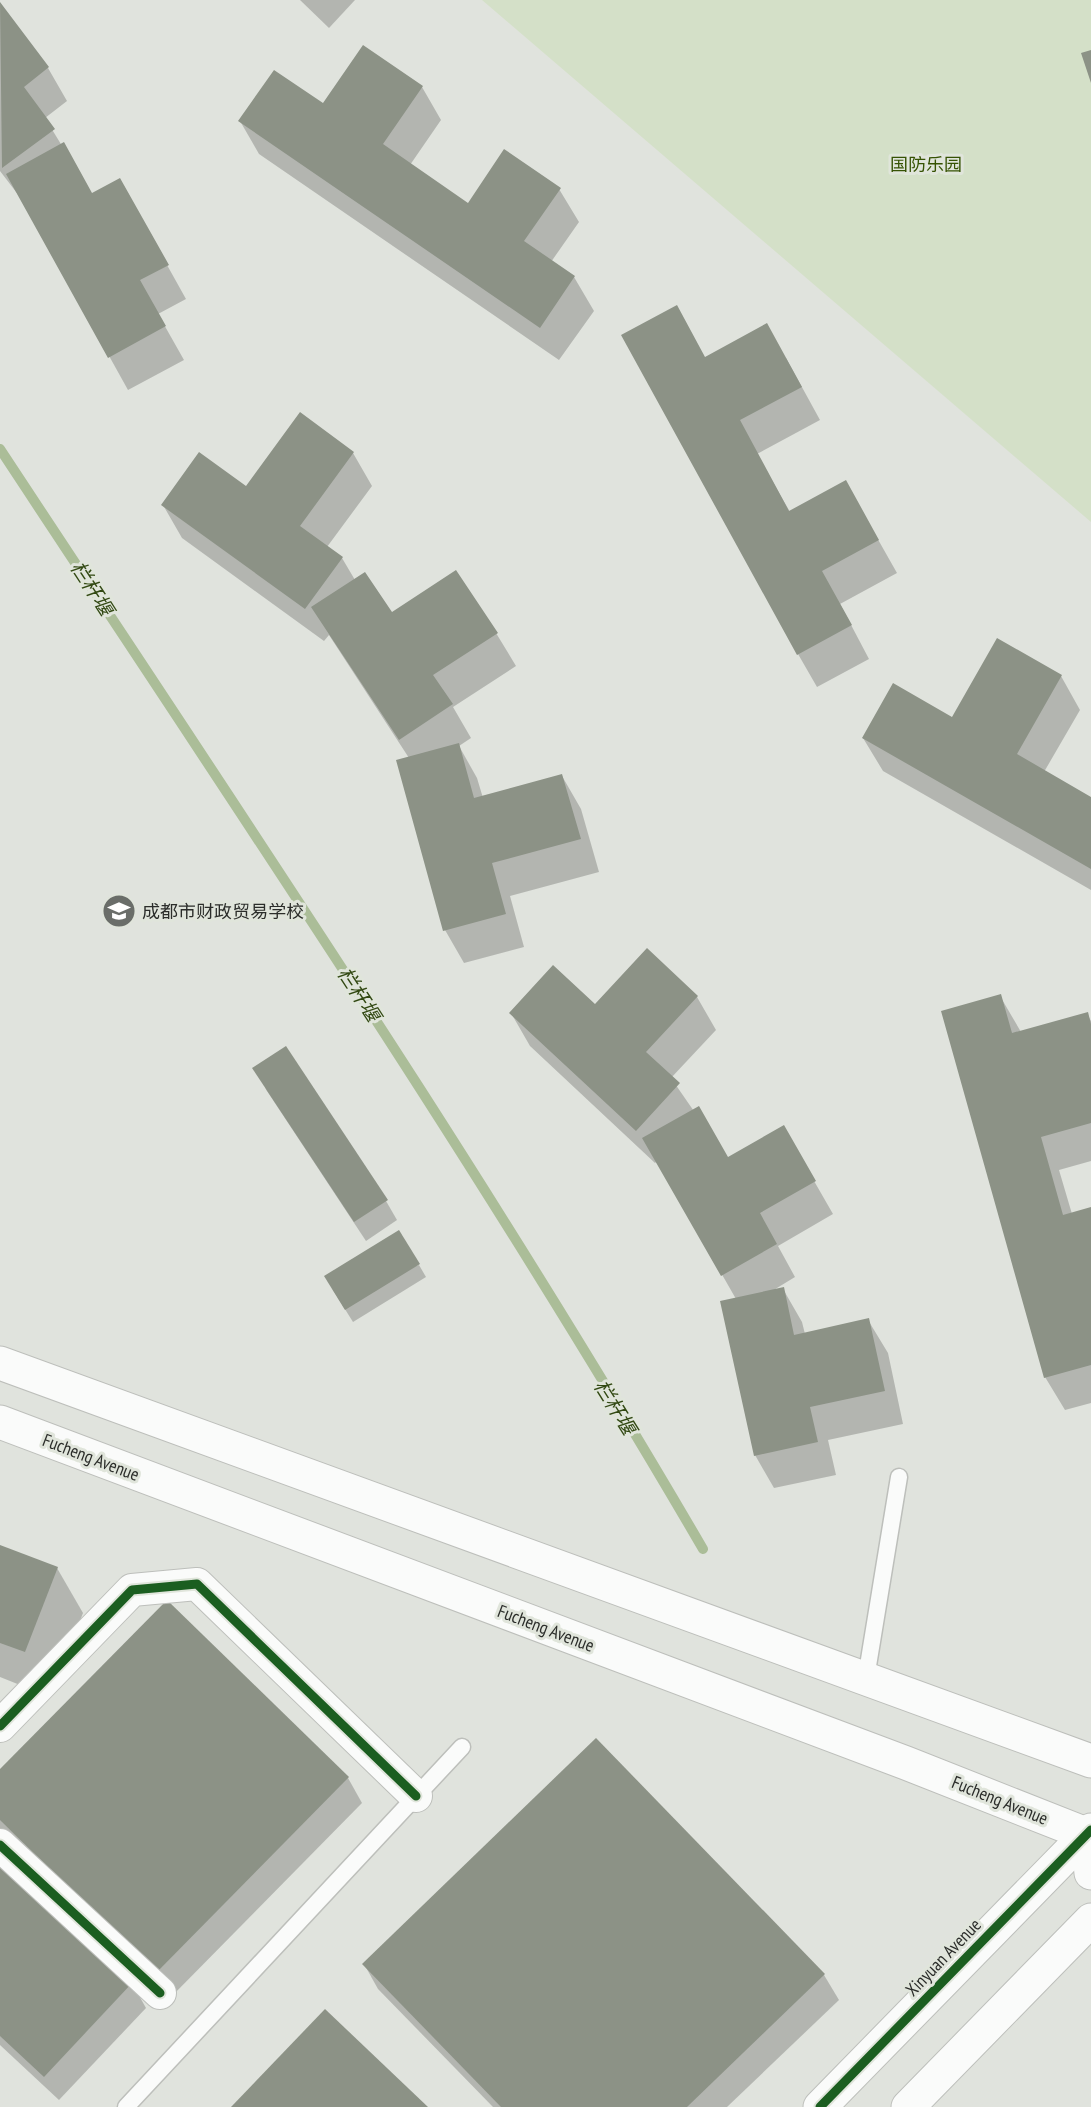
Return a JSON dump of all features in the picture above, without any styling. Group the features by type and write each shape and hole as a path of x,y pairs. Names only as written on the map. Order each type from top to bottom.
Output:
{"main road":[{"path":"0,1363 230,1449 1091,1761"},
{"name":"Fucheng Avenue","path":"0,1422 895,1758 1090,1834"},
{"path":"1090,1834 1091,1873"},
{"name":"Xinyuan Avenue","path":"820,2107 1090,1834"},
{"path":"908,2107 1091,1920"}],"street":[{"path":"0,1726 132,1590 197,1584 416,1796"},
{"path":"0,1845 160,1993"}],"lane":[{"path":"866,1678 899,1477"},
{"path":"126,2107 462,1747"}],"green space":[{"name":"国防乐园","path":"482,0 1091,0 1091,522"}],"building":[{"path":"0,2 49,67 24,87 55,129 2,168"},
{"path":"363,45 423,86 383,144 468,203 504,149 561,188 524,241 575,276 540,328 238,121 274,70 323,103"},
{"path":"1091,50 1091,83 1081,53"},
{"path":"64,142 92,193 120,178 169,265 140,280 166,326 108,358 6,174"},
{"path":"677,305 705,357 767,323 802,387 740,420 789,511 846,480 879,540 822,571 852,625 797,655 621,335"},
{"path":"300,412 354,452 300,526 343,557 305,609 161,505 199,452 246,486"},
{"path":"456,570 498,633 433,675 453,704 399,740 311,607 365,572 392,612"},
{"path":"997,638 1062,675 1017,754 1091,797 1091,869 862,738 893,683 952,717"},
{"path":"459,743 474,798 562,774 581,839 492,863 506,914 443,931 396,760"},
{"path":"647,948 698,996 646,1052 680,1083 636,1131 509,1013 553,965 595,1004"},
{"path":"1001,994 1012,1033 1088,1012 1091,1024 1091,1123 1041,1137 1063,1215 1091,1207 1091,1365 1044,1378 941,1011"},
{"path":"286,1046 388,1200 354,1222 252,1068"},
{"path":"699,1106 728,1157 784,1125 816,1181 760,1213 777,1244 721,1276 642,1138"},
{"path":"399,1230 420,1264 345,1310 324,1276"},
{"path":"784,1287 794,1335 869,1318 885,1391 810,1407 818,1442 754,1456 720,1301"},
{"path":"0,1545 58,1567 25,1652 0,1643"},
{"path":"167,1600 349,1777 156,1973 0,1820 0,1769"},
{"path":"596,1738 825,1974 687,2107 501,2107 362,1964"},
{"path":"0,1858 133,1982 44,2077 0,2036"},
{"path":"325,2009 428,2107 231,2107"}],"waterway":[{"name":"栏杆堰","path":"0,449 270,857 447,1131 620,1409 703,1549"}],"cycle path":[{"path":"0,1726 132,1590 197,1584 416,1796"},
{"path":"820,2107 1091,1830"},
{"path":"0,1845 160,1993"}],"place":[{"name":"成都市财政贸易学校","path":"119,911"}]}
